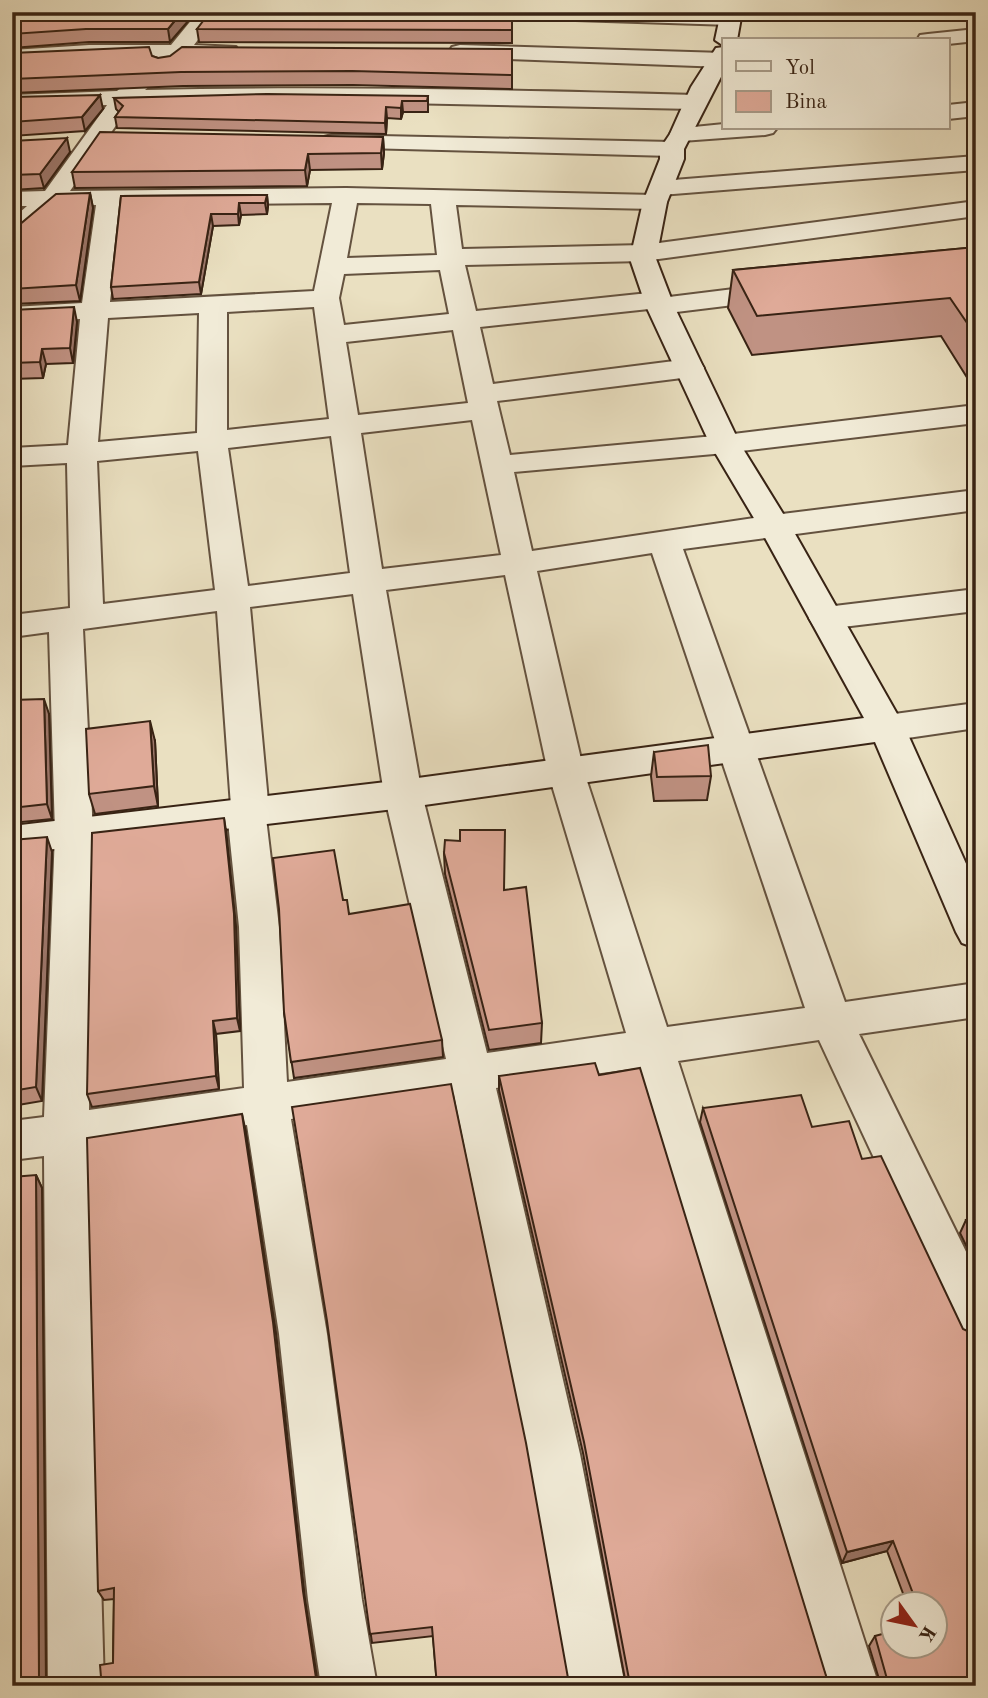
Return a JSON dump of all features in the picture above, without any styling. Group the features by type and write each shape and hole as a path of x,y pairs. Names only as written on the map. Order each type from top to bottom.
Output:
{"street":[{"path":"12,233 53,197 125,96 177,52 209,12"},
{"path":"513,12 732,15 725,38"},
{"path":"507,146 575,13"},
{"path":"947,38 976,35"},
{"path":"722,49 716,70 677,142 658,195 643,259 659,303 725,444 774,525 887,728 976,932"},
{"path":"435,51 554,55 716,70"},
{"path":"12,57 89,52 244,52"},
{"path":"12,102 125,96 341,93 531,98 716,70"},
{"path":"950,113 976,109"},
{"path":"315,142 507,146 677,142 752,130"},
{"path":"66,143 123,138"},
{"path":"12,199 110,196 346,195 443,198 658,195 976,163"},
{"path":"346,195 326,298 343,424 403,794 471,1074 554,1454 597,1686"},
{"path":"76,1686 66,1133 74,833 76,620 82,454 94,309 110,196"},
{"path":"443,198 450,260 466,321 495,465 566,772 851,1686"},
{"path":"332,267 644,253 976,208"},
{"path":"331,335 811,288"},
{"path":"12,315 326,298"},
{"path":"213,305 212,442 233,599 259,927 266,1103 303,1334 335,1600 349,1686"},
{"path":"12,457 82,454 212,442 343,424 690,368"},
{"path":"495,465 725,444 976,414"},
{"path":"12,626 518,563 774,525 976,500"},
{"path":"664,541 831,1021 976,1324"},
{"path":"826,618 976,600"},
{"path":"12,840 403,794 976,715"},
{"path":"12,1141 976,1000"}],"building":[{"path":"12,12 182,12 168,29 86,29 12,34"},
{"path":"210,12 512,12 512,30 197,29"},
{"path":"149,47 152,56 158,58 170,56 182,47 512,49 512,75 352,71 181,72 12,79 12,53"},
{"path":"267,94 428,96 427,101 402,101 401,108 386,107 385,123 115,117 123,106 114,98"},
{"path":"100,95 82,117 12,122 12,97"},
{"path":"100,132 383,137 381,153 308,154 305,170 72,172"},
{"path":"67,138 40,174 12,175 12,141"},
{"path":"90,193 76,285 12,289 12,227 19,225 56,194"},
{"path":"267,195 265,203 239,203 238,214 211,214 199,282 111,287 121,196"},
{"path":"976,247 976,336 950,298 757,316 733,270"},
{"path":"74,307 70,348 42,349 40,362 12,363 12,310"},
{"path":"44,699 47,804 12,808 12,700"},
{"path":"150,721 154,786 89,794 86,729"},
{"path":"708,745 711,776 657,777 654,752"},
{"path":"224,818 234,914 237,1018 213,1021 216,1076 87,1094 92,833"},
{"path":"460,830 505,830 504,890 526,887 542,1023 489,1030 444,853 445,840 460,841"},
{"path":"47,837 36,1087 12,1091 12,840"},
{"path":"334,850 343,900 347,900 349,914 410,904 442,1040 291,1062 284,1012 279,909 273,858"},
{"path":"595,1063 599,1075 640,1068 827,1679 887,1679 882,1660 950,1660 950,1590 912,1590 893,1541 847,1552 703,1108 801,1095 812,1127 849,1121 862,1159 881,1156 963,1329 976,1335 976,1650 973,1651 976,1657 976,1674 938,1686 437,1686 432,1627 370,1634 327,1321 292,1107 451,1084 526,1443 568,1678 629,1679 584,1442 499,1076"},
{"path":"242,1114 273,1322 303,1591 316,1678 340,1680 340,1686 12,1686 12,1177 36,1175 39,1679 98,1680 101,1677 100,1665 113,1663 114,1588 98,1591 87,1138"},
{"path":"976,1218 976,1240 966,1220"},
{"path":"880,1635 880,1654 875,1636"}]}
